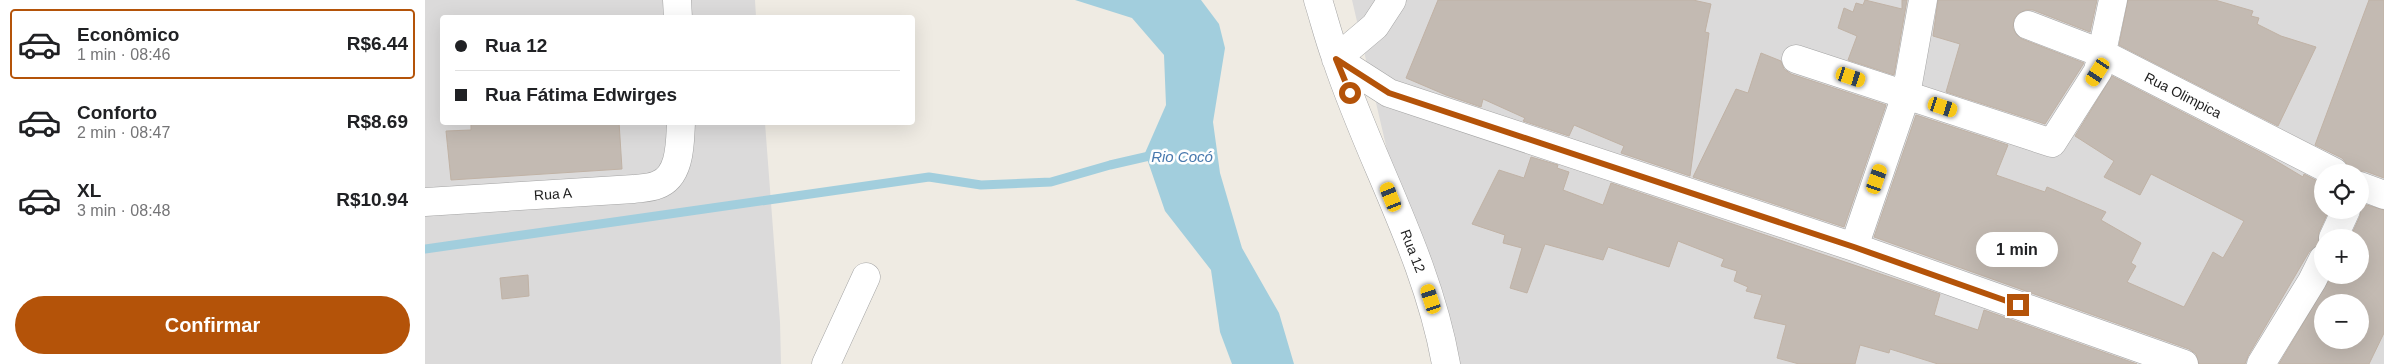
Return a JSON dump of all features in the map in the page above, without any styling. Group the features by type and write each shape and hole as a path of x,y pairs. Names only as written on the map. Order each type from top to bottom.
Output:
{"street":[{"path":"677,0 679,15"},
{"name":"Rua 12","path":"1319,0 1336,59 1416,256 1431,299 1446,364"},
{"path":"1392,0 1375,26 1336,59 1389,93 1854,247 2184,364"},
{"path":"1854,247 1906,95 1923,0"},
{"path":"1796,59 2051,143 2098,72 2113,0"},
{"name":"Rua Olimpica","path":"2028,25 2101,53 2318,164"},
{"name":"Rua A","path":"425,202 634,189 658,185 668,178 679,156 681,125"},
{"path":"2369,189 2384,195"},
{"path":"826,364 866,277"},
{"path":"2261,364 2314,277"}],"shaded area":[{"path":"425,0 755,0 756,15 440,15 440,125 765,125 780,322 781,364 425,364"},
{"path":"1352,0 2384,0 2384,364 1437,364"}],"water":[{"name":"Rio Cocó","path":"1075,0 1201,0 1219,24 1225,48 1213,122 1220,173 1242,248 1279,313 1294,364 1232,364 1220,332 1211,270 1165,211 1145,153 1166,105 1164,55 1132,18"}],"building":[{"path":"1438,0 1693,0 1711,4 1705,32 1709,33 1690,176 1621,153 1624,146 1574,125 1569,136 1523,121 1525,118 1483,99 1481,107 1406,78"},
{"path":"1865,0 1902,9 1902,0 1907,0 1894,75 1848,60 1857,36 1838,28 1844,8 1853,12 1856,3 1863,5"},
{"path":"1938,0 2097,0 2090,32 2033,10 2019,13 2014,19 2013,28 2022,39 2084,63 2045,124 1946,92 1960,44 1933,36"},
{"path":"2128,0 2215,0 2253,11 2251,16 2259,18 2257,24 2281,36 2316,47 2278,126 2119,45"},
{"path":"2369,0 2384,0 2384,178 2369,172 2369,164 2347,164 2342,158 2315,145"},
{"path":"1761,53 1781,61 1784,69 1791,74 1886,105 1844,227 1693,177 1736,89 1748,93"},
{"path":"2112,76 2266,155 2303,177 2304,174 2314,179 2314,219 2325,219 2320,229 2314,229 2314,248 2309,252 2245,364 2199,364 2196,354 2189,349 1874,237 1916,115 2008,145 1996,175 2045,192 2047,187 2106,212 2101,220 2141,243 2131,263 2136,266 2127,282 2184,307 2213,252 2223,258 2244,221 2151,174 2140,195 2104,177 2114,161 2075,136"},
{"path":"471,125 619,125 622,169 451,180 446,131 471,130"},
{"path":"1531,157 1558,165 1557,168 1569,172 1563,190 1603,205 1611,183 1940,294 1934,315 1978,330 1984,310 2137,364 1938,364 1890,349 1889,353 1860,345 1855,364 1799,364 1777,358 1786,325 1754,318 1762,295 1746,291 1748,287 1734,281 1737,271 1721,266 1724,259 1678,241 1669,267 1608,247 1603,260 1545,244 1527,293 1510,288 1522,248 1503,243 1505,235 1472,224 1499,170 1524,178"},
{"path":"2369,206 2384,210 2384,333 2369,364 2279,364 2314,305 2314,349 2369,349 2369,294 2321,294 2327,284 2369,284 2369,229 2354,229 2359,219 2369,219"},
{"path":"528,275 529,296 502,299 500,278"}],"waterway":[{"path":"425,249 929,177 981,185 1051,182 1110,165 1158,154"}],"route":[{"path":"1350,93 1336,59 1389,93 1854,247 2018,305"}]}
